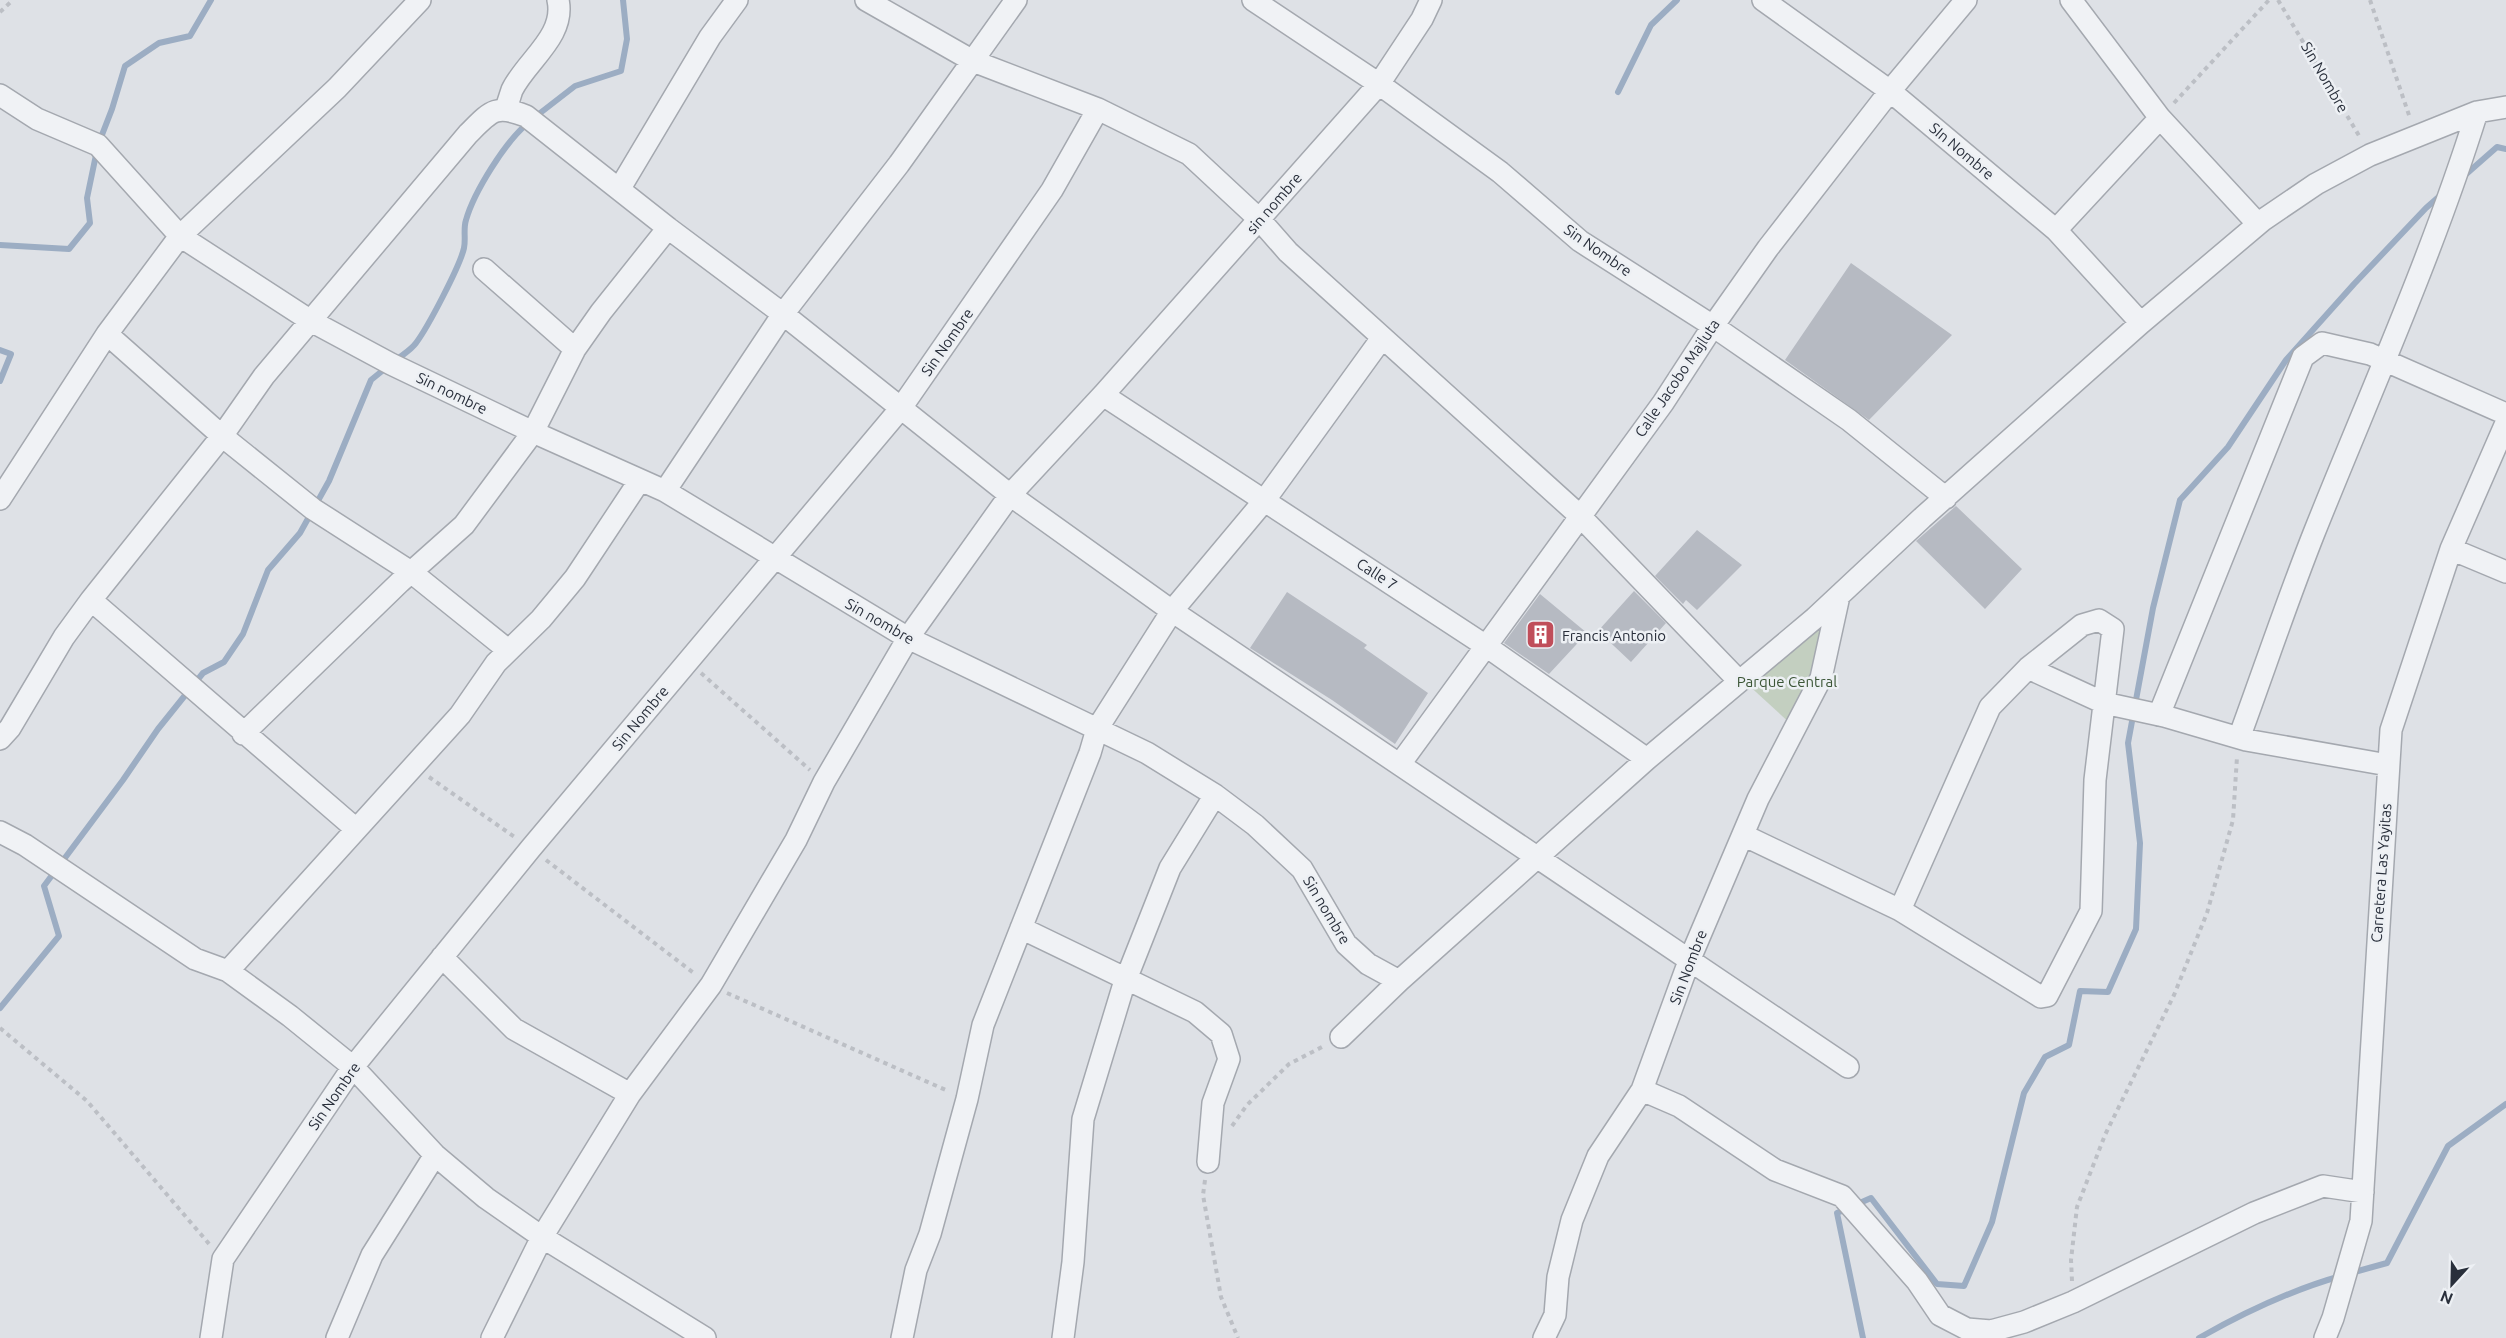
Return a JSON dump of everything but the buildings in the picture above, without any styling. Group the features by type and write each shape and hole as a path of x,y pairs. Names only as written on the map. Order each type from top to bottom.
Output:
{"street":[{"path":"0,499 107,334 180,236 338,88 420,0"},
{"path":"507,108 513,89 549,40 561,12 558,0"},
{"path":"620,188 710,37 736,0"},
{"name":"Sin Nombre","path":"866,0 974,61 1098,109 1189,154 1260,220 1288,252 1579,515 1739,681"},
{"path":"665,491 783,314 899,164 1016,0"},
{"name":"Sin Nombre","path":"1253,0 1379,84 1500,172 1580,241 1713,326 1849,420 1946,498"},
{"name":"sin nombre","path":"492,1338 542,1237 630,1095 711,986 796,840 824,782 908,639 1010,495 1103,395 1379,84 1422,19 1431,0"},
{"name":"SIn Nombre","path":"1764,0 1890,91 2056,230 2141,323"},
{"name":"Calle Jacobo Majluta","path":"1400,764 1579,515 1663,403 1768,248 1890,91 1966,0"},
{"path":"2071,0 2160,118 2258,224"},
{"name":"Sin nombre","path":"0,96 37,119 98,146 180,236 311,321 391,364 533,432 665,491 908,639 1147,753 1215,795 1256,825 1302,869 1346,944 1368,964 1399,981"},
{"path":"1341,1037 1399,981 1647,759 1839,596 2141,323 2258,224 2316,184 2370,155 2477,112 2506,107"},
{"path":"0,740 10,728 64,637 222,436 264,376 468,134 488,114 507,108 526,117 620,188 668,228 783,314 1010,495 1172,611 1848,1067"},
{"name":"Sin Nombre","path":"211,1338 223,1259 353,1067 531,848 901,408 1052,190 1098,109"},
{"path":"2239,738 2314,534 2386,361 2457,174 2477,112"},
{"path":"2056,230 2160,118"},
{"path":"243,734 411,572 464,525 533,432 575,349 601,312 668,228"},
{"path":"484,269 575,349"},
{"path":"107,334 222,436 313,509 411,572 508,650"},
{"path":"902,1338 916,1270 930,1234 967,1100 983,1024 1090,753 1097,729 1172,611 1264,501 1382,338"},
{"path":"2159,715 2303,357 2322,343 2370,354 2506,414"},
{"name":"Calle 7","path":"1103,395 1486,646 1647,759"},
{"name":"Carretera Las Yayitas","path":"2325,1338 2361,1221 2391,730 2451,549 2506,423"},
{"path":"228,971 460,715 508,650 541,619 575,578 640,480"},
{"path":"2451,549 2506,572"},
{"name":"Sin Nombre","path":"1544,1338 1556,1315 1558,1277 1572,1220 1598,1156 1642,1090 1689,961 1758,799 1821,678 1839,596"},
{"path":"91,600 243,734 356,829"},
{"path":"1743,835 1900,910 2041,998 2047,996 2091,911 2095,780 2113,629 2099,620 2082,625 2028,668 1990,707 1900,910"},
{"path":"2028,668 2104,703 2159,715 2239,738 2388,765"},
{"path":"1064,1338 1073,1262 1083,1119 1127,978 1170,868 1215,795"},
{"path":"0,832 24,845 195,959 228,971 291,1016 353,1067 435,1155 486,1198 542,1237 705,1338"},
{"path":"1021,928 1195,1012 1221,1034 1229,1059 1213,1103 1208,1162"},
{"path":"442,957 514,1029 630,1095"},
{"path":"1642,1090 1679,1106 1775,1170 1842,1196 1917,1281 1940,1315 1967,1329 1991,1331 2024,1322 2073,1302 2254,1213 2323,1186 2363,1192"},
{"path":"337,1338 372,1255 435,1155"}],"path":[{"path":"0,12 13,0"},
{"path":"2160,118 2269,0"},
{"name":"Sin Nombre","path":"2278,0 2370,155"},
{"path":"2370,0 2416,136"},
{"path":"688,662 824,782"},
{"path":"2073,1302 2071,1260 2077,1208 2105,1135 2174,995 2207,913 2233,820 2239,738"},
{"path":"414,766 531,848 711,986 967,1100"},
{"path":"0,1028 87,1101 223,1259"},
{"path":"1227,1134 1247,1105 1289,1064 1341,1037"},
{"path":"1208,1162 1203,1195 1221,1297 1238,1338"}],"green space":[{"name":"Parque Central","path":"1835,604 1820,678 1793,726 1745,682"}],"waterway":[{"path":"100,140 125,66 159,43 190,36 211,0"},
{"path":"535,117 575,86 621,71 627,39 623,0"},
{"path":"1618,92 1651,25 1677,0"},
{"path":"395,361 414,346 428,324 461,257 465,245 465,223 476,196 500,155 528,123"},
{"path":"2464,176 2497,147 2506,149"},
{"path":"0,245 69,249 90,223 87,198 97,150"},
{"path":"1863,1338 1837,1213 1871,1198 1937,1284 1964,1286 1992,1222 2024,1093 2045,1057 2069,1045 2080,991 2108,992 2136,929 2140,843 2128,743 2153,608 2180,500 2228,447 2286,360 2354,284 2442,194"},
{"path":"0,350 11,354 0,381"},
{"path":"0,1008 59,936 44,886 158,729 203,673 224,662 243,634 268,570 300,533 329,481 371,380 387,367"},
{"path":"2351,1273 2387,1263 2448,1146 2506,1104"},
{"path":"2199,1338 2268,1302 2341,1276"}],"place":[{"name":"Francis Antonio","path":"1541,635"}]}
